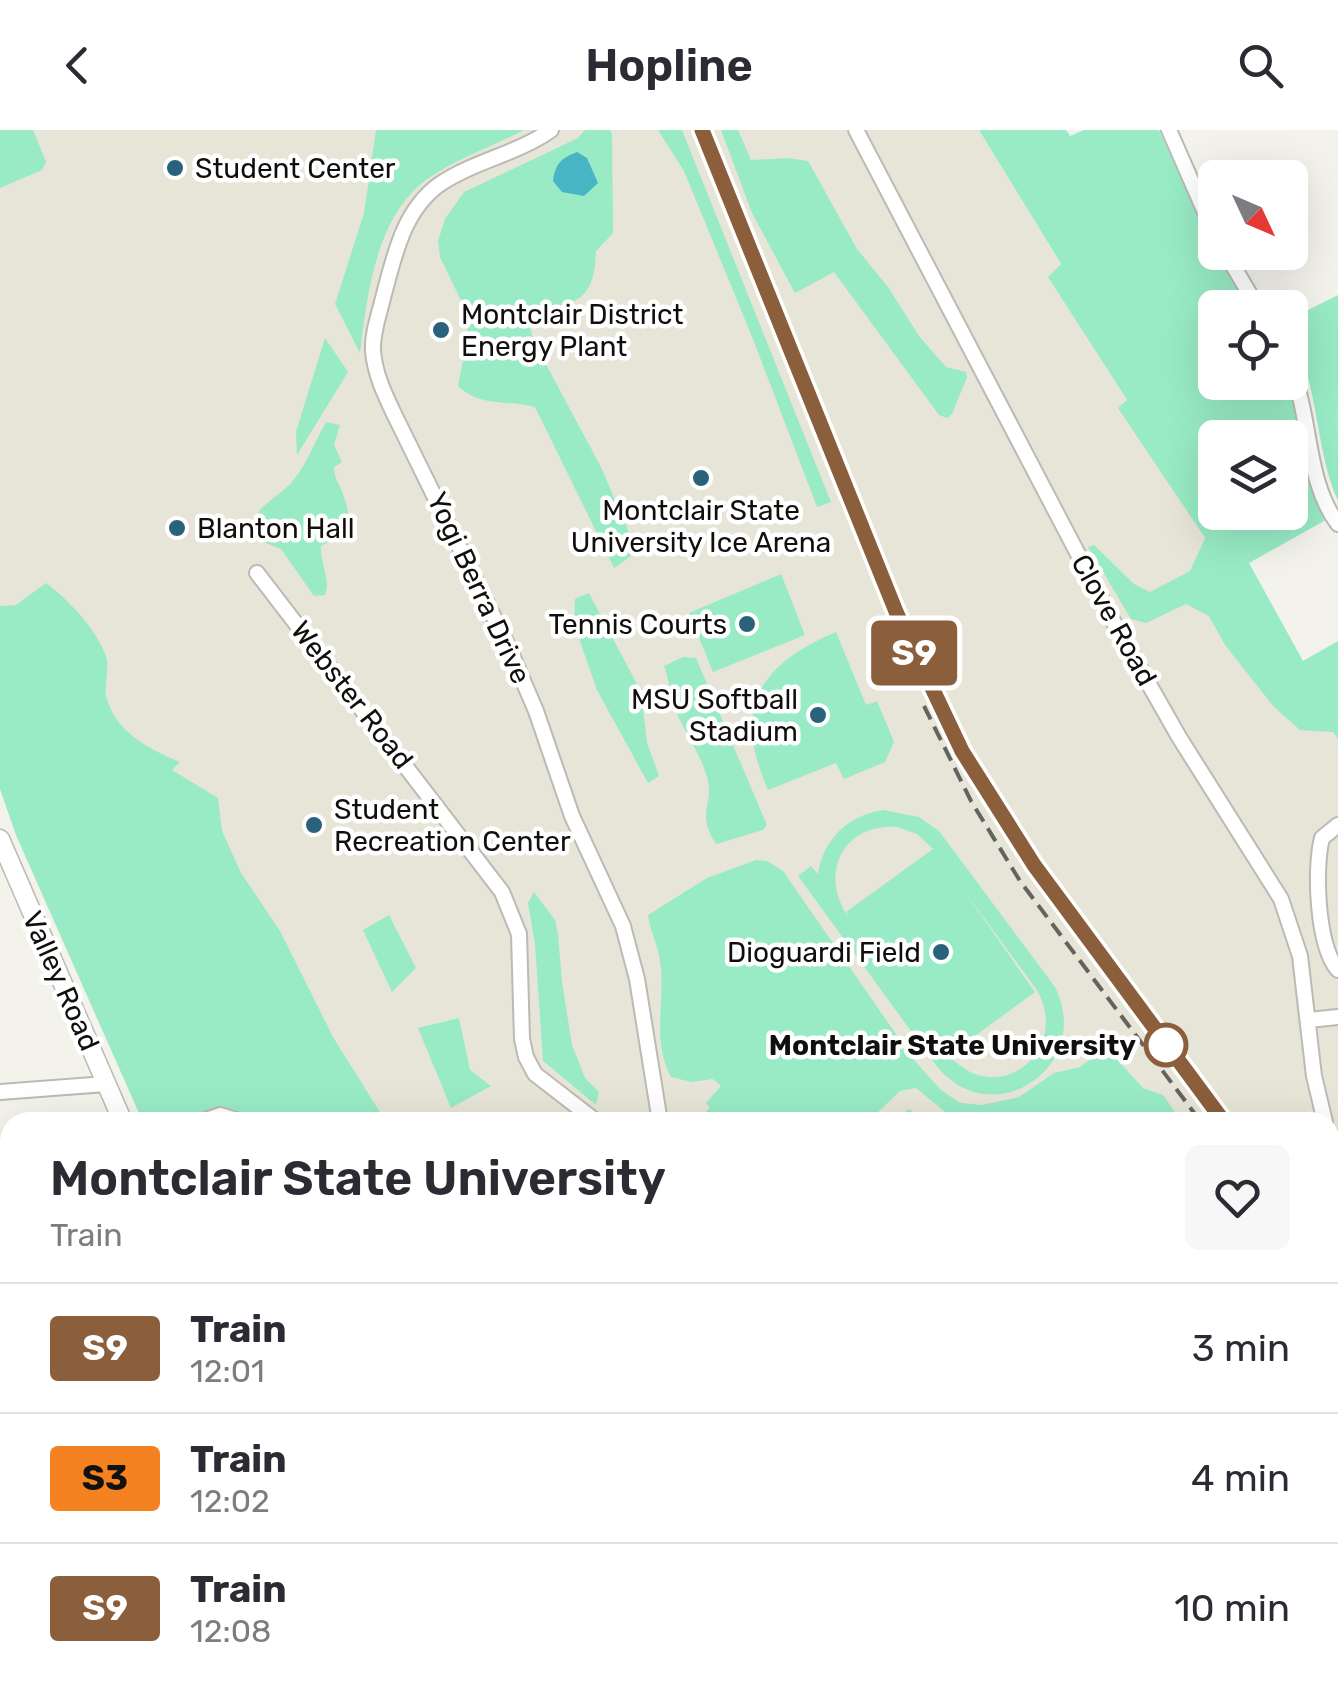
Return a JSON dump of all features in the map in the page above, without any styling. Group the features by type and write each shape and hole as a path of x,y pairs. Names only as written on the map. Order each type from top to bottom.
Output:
{"main road":[{"name":"Valley Road","path":"0,839 119,1112"}],"street":[{"name":"Yogi Berra Drive","path":"550,130 444,182 418,205 398,245 373,348 380,382 510,648 578,828 623,926 637,979 658,1112"},
{"name":"Clove Road","path":"856,130 1112,622 1179,737 1273,884 1295,936 1322,1112"},
{"path":"1169,130 1198,196"},
{"path":"1302,400 1324,501 1338,524"},
{"name":"Webster Road","path":"257,573 502,892 519,934 526,1057 535,1074 585,1112"},
{"path":"1338,825 1322,838 1320,863 1322,935 1325,950 1338,970"},
{"path":"1309,1020 1338,1016"},
{"path":"0,1092 106,1084"}],"shaded area":[{"name":"Montclair State University","path":"0,130 979,130 1061,265 1049,277 1127,401 1119,408 1338,739 1338,1112 139,1112 16,835 0,789"}],"green space":[{"path":"0,130 33,130 46,162 42,170 0,188"},
{"path":"376,130 524,130 449,166 409,196 396,214 377,259 360,353 335,304 364,213"},
{"path":"585,130 610,130 612,134 613,233 596,251 591,283 578,299 526,313 534,342 601,467 633,542 631,556 614,568 535,407 484,400 458,386 468,335 467,313 440,257 438,241 445,219 464,192 578,138"},
{"path":"658,130 682,130 831,502 817,507 684,171"},
{"path":"721,130 738,130 751,160 808,161 857,249 888,287 919,336 946,367 966,372 952,414 947,418 939,415 834,272 795,293 752,213"},
{"path":"979,130 1066,130 1070,136 1084,130 1159,130 1198,215 1198,270 1226,270 1239,290 1198,290 1198,400 1293,400 1298,420 1198,420 1198,528 1118,408 1127,400 1048,277 1061,264"},
{"path":"1338,295 1338,501 1308,378 1308,310"},
{"path":"325,338 348,372 297,455 296,432"},
{"path":"326,422 340,425 334,445 342,462 334,471 348,519 337,536 321,546 327,589 325,595 314,596 281,549 255,539 253,529 258,513 300,471"},
{"path":"1308,466 1312,484 1324,521 1308,530"},
{"path":"1200,530 1308,530 1249,563 1303,661 1338,641 1338,739 1333,732 1300,730 1274,707 1225,645 1209,616 1186,604 1146,623 1131,619 1088,547 1094,545 1134,584 1150,592 1190,571 1205,538"},
{"name":"Tennis Courts","path":"781,574 805,635 713,672 689,613"},
{"path":"46,583 64,598 101,646 107,661 106,696 117,720 145,745 180,762 172,770 218,798 222,831 241,873 280,931 333,1037 380,1112 139,1112 16,835 0,789 0,606 16,605"},
{"path":"589,593 641,692 647,743 659,776 648,783 597,690 574,624 575,599"},
{"name":"MSU Softball Stadium","path":"836,632 866,705 877,701 894,742 885,762 844,779 836,763 768,790 752,736 759,693 787,659"},
{"path":"683,657 696,658 767,825 763,830 716,844 710,833 706,816 707,777 676,712 664,666"},
{"path":"883,810 919,817 939,831 1055,987 1064,1017 1061,1043 1049,1066 1031,1083 1008,1093 983,1094 958,1085 935,1064 798,876 811,866 818,874 832,840 859,817","holes":["897,827 917,834 933,849 846,912 836,886 836,870 849,843 878,828","962,888 1037,990 1045,1013 1044,1034 1037,1053 1023,1067 1006,1075 987,1077 967,1071 949,1055 1035,992"]},
{"path":"756,860 767,861 783,871 914,1060 940,1089 960,1103 982,1105 1019,1097 1054,1073 1080,1067 1099,1053 1112,1054 1143,1088 1163,1095 1175,1112 944,1112 916,1088 900,1091 878,1112 705,1112 710,1108 706,1103 721,1086 713,1079 691,1082 671,1077 665,1063 660,1034 660,961 648,915 707,878"},
{"path":"534,892 555,920 572,1045 585,1078 599,1092 596,1105 543,1061 535,944 528,903"},
{"path":"389,915 416,968 392,992 363,930"},
{"path":"459,1018 470,1070 491,1086 451,1108 418,1028"}],"water":[{"path":"577,152 587,158 598,183 584,196 562,192 553,181 560,162"}],"railway":[{"path":"702,130 897,614 962,751 1034,865 1217,1112"},
{"path":"924,706 971,801 1020,881 1193,1112"}],"train":[{"name":"S9","path":"702,130 897,614 962,751 1034,865 1217,1112"}],"place":[{"name":"Student Center","path":"175,168"},
{"name":"Montclair District Energy Plant","path":"441,330"},
{"name":"Montclair State University Ice Arena","path":"701,478"},
{"name":"Blanton Hall","path":"177,528"},
{"name":"Tennis Courts","path":"747,624"},
{"name":"MSU Softball Stadium","path":"818,715"},
{"name":"Student Recreation Center","path":"314,825"},
{"name":"Dioguardi Field","path":"941,952"},
{"name":"Montclair State University","path":"1166,1045"}]}
